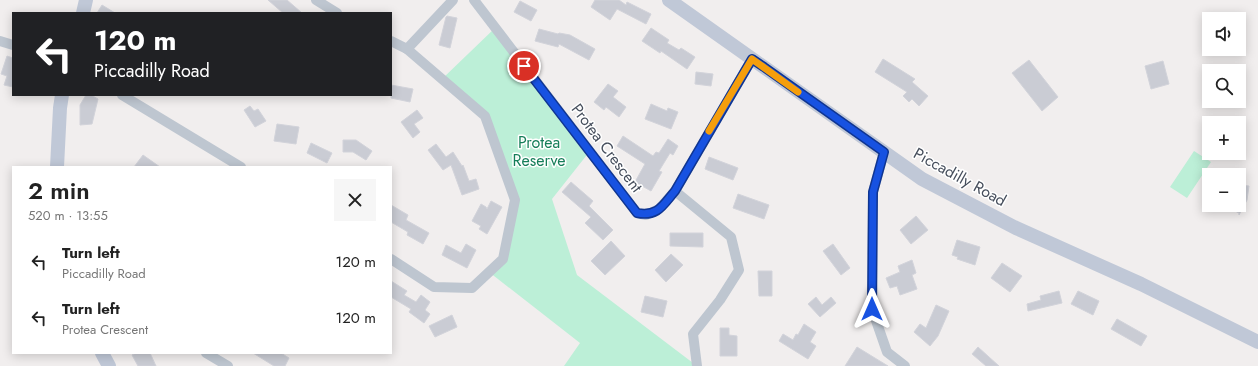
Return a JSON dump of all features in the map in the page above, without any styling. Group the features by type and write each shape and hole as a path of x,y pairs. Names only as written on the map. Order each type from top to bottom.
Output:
{"main road":[{"path":"83,12 86,0"},
{"name":"Piccadilly Road","path":"669,0 922,179 1016,228 1141,284 1258,342"},
{"path":"56,166 62,96"},
{"path":"103,354 109,366"}],"street":[{"path":"316,0 335,12"},
{"path":"407,48 453,0"},
{"name":"Protea Crescent","path":"474,0 637,213 646,215 660,209 675,191 752,59"},
{"path":"392,40 407,48 485,116 515,200 503,259 472,288 434,287 392,260"},
{"path":"0,41 12,45"},
{"path":"124,96 239,166"},
{"path":"884,152 873,192 872,309 887,352 905,366"},
{"path":"675,191 731,237 739,270 720,300 693,334 697,366"},
{"path":"208,354 228,366"}],"green space":[{"name":"Protea Reserve","path":"495,28 590,151 552,199 577,275 697,366 564,366 580,343 489,272 503,259 515,200 485,116 442,79"},
{"path":"1194,151 1202,156 1202,160 1208,160 1211,162 1207,168 1202,168 1202,176 1187,198 1170,187"}],"building":[{"path":"268,0 287,0 301,12 282,12"},
{"path":"595,0 619,0 626,5 627,2 651,14 646,24 617,9 610,20 591,7"},
{"path":"520,1 537,10 531,21 514,12"},
{"path":"102,5 113,12 98,12"},
{"path":"447,16 457,18 450,48 439,45"},
{"path":"651,28 669,40 667,43 679,50 681,48 695,57 687,69 661,51 660,53 642,41"},
{"path":"539,29 558,34 570,35 595,49 589,60 559,44 558,47 535,41"},
{"path":"7,56 12,58 12,87 4,85 7,76 1,74"},
{"path":"883,59 915,79 912,82 928,96 919,106 912,99 909,102 903,96 907,92 875,72"},
{"path":"1029,60 1058,97 1042,111 1012,73"},
{"path":"1163,61 1169,84 1151,89 1145,66"},
{"path":"696,72 713,74 711,86 695,84"},
{"path":"608,84 618,91 613,97 626,107 619,117 606,107 604,110 594,102"},
{"path":"392,85 413,89 410,102 391,98"},
{"path":"85,96 93,96 98,99 92,124 80,125 80,105"},
{"path":"651,104 667,111 668,108 678,112 671,129 645,119"},
{"path":"250,106 254,111 258,109 266,121 255,127 244,110"},
{"path":"417,110 423,118 414,124 420,132 413,138 401,122"},
{"path":"277,124 299,127 296,144 274,141"},
{"path":"623,136 653,156 656,152 659,153 668,139 678,146 673,155 670,153 659,171 662,172 651,191 635,182 645,164 617,146"},
{"path":"343,140 356,140 372,151 366,160 353,152 343,152"},
{"path":"311,143 332,153 327,163 307,153"},
{"path":"436,144 446,157 453,152 462,166 463,165 469,181 476,179 479,189 462,195 451,165 443,170 428,150"},
{"path":"143,155 159,166 135,166"},
{"path":"709,157 738,168 733,180 705,169"},
{"path":"571,182 593,201 589,206 613,230 603,240 585,223 591,217 562,192"},
{"path":"1246,186 1249,186 1246,202"},
{"path":"738,194 769,205 764,219 733,208"},
{"path":"491,201 502,207 487,234 479,229 481,226 472,221 481,204 487,209"},
{"path":"392,206 408,215 406,220 429,233 423,244 407,235 408,232 392,223"},
{"path":"916,216 928,230 911,244 900,230"},
{"path":"670,233 703,233 703,247 670,246"},
{"path":"957,240 980,247 975,265 957,259 958,257 952,255"},
{"path":"611,241 625,256 605,275 591,261"},
{"path":"466,244 476,250 467,268 442,255 446,245 461,253"},
{"path":"833,244 850,268 841,275 823,251"},
{"path":"671,254 683,265 666,282 655,270"},
{"path":"912,260 916,273 912,275 917,289 900,295 897,286 890,288 886,278 900,272 898,266"},
{"path":"1002,263 1022,276 1010,292 991,278"},
{"path":"758,271 772,271 772,296 759,296"},
{"path":"392,282 407,291 404,295 416,302 421,295 430,302 425,310 430,314 424,323 409,312 411,309 392,298"},
{"path":"1059,291 1062,303 1028,311 1027,304 1041,300 1040,296"},
{"path":"1078,291 1099,301 1093,315 1071,304"},
{"path":"645,296 667,301 663,317 641,312"},
{"path":"816,297 822,305 831,297 836,303 820,317 808,304"},
{"path":"936,305 949,311 938,336 930,346 914,332 920,324 926,328"},
{"path":"452,315 457,327 435,337 429,326"},
{"path":"1117,319 1147,336 1141,346 1111,329"},
{"path":"804,324 816,332 810,342 816,346 808,359 779,341 783,334 793,340 796,334 798,335"},
{"path":"720,328 729,328 729,335 737,336 737,356 720,356"},
{"path":"857,347 888,366 845,366"},
{"path":"978,347 999,366 986,366 972,354"},
{"path":"150,354 156,366 138,366 132,355"},
{"path":"255,354 283,354 289,358 285,366 274,366"}],"slow traffic":[{"path":"709,131 752,59 798,92"}],"route":[{"path":"524,66 637,213 646,215 660,209 675,191 752,59 764,67 884,152 873,192 872,309"}]}
